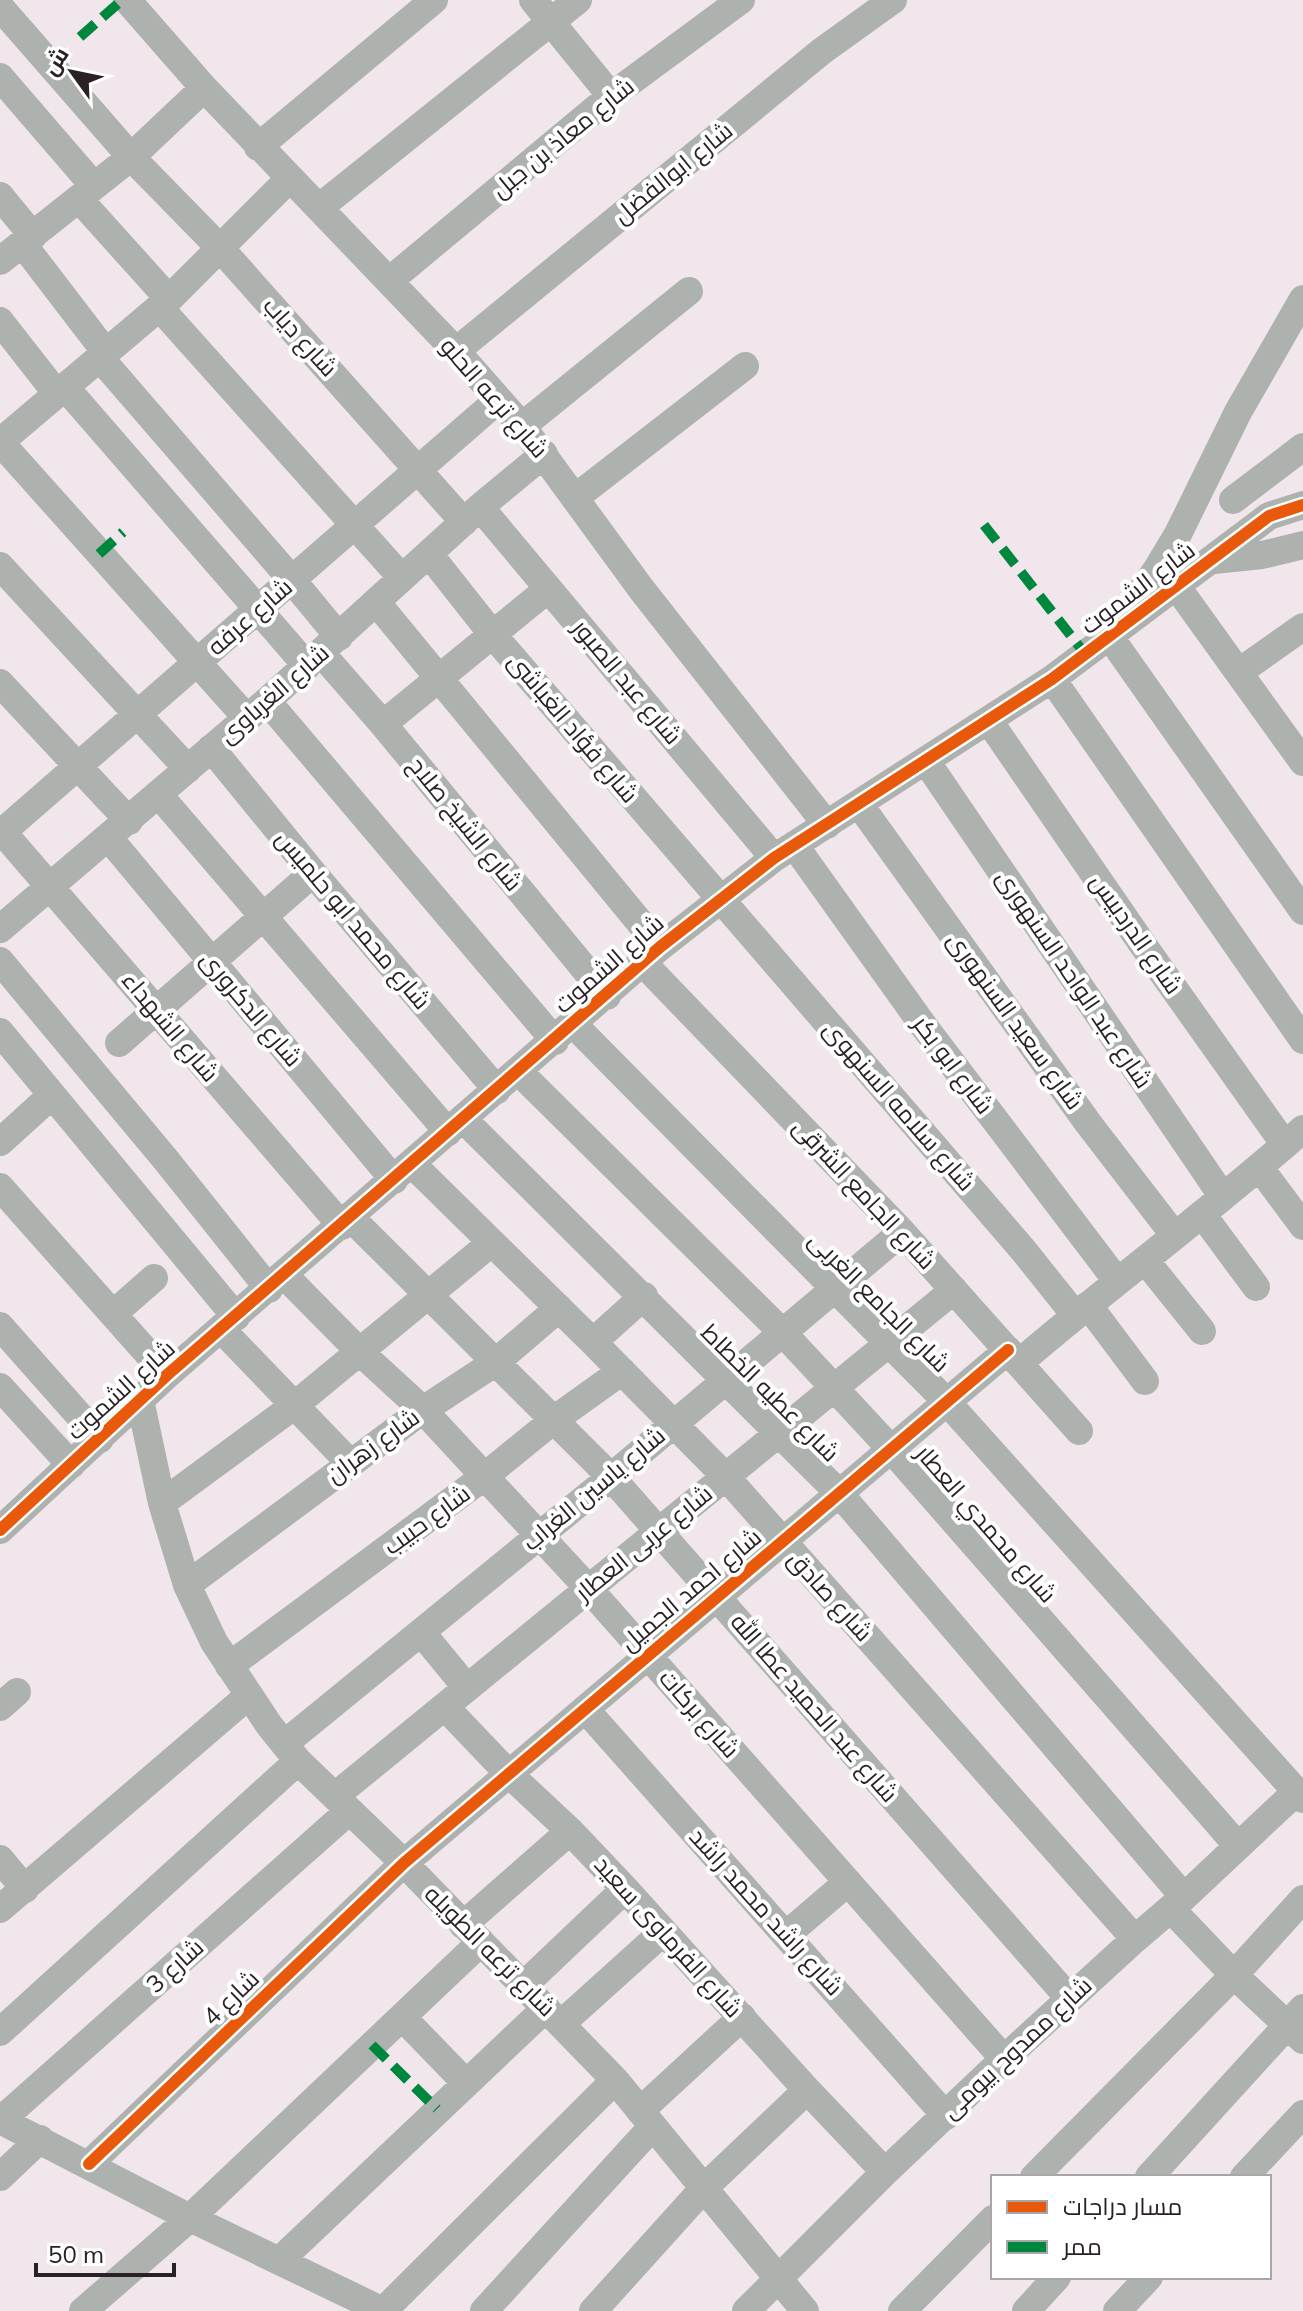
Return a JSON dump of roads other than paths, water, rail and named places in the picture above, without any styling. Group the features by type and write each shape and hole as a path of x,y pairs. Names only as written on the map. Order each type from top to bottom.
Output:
{"street":[{"name":"شارع ترعه الحلو","path":"127,0 258,147 320,207 522,426 642,590 827,825"},
{"path":"258,147 434,0"},
{"path":"320,207 542,11 578,0"},
{"name":"شارع معاذ بن جبل","path":"389,281 611,96 741,0"},
{"name":"شارع ابوالفضل","path":"456,351 822,51 893,0"},
{"name":"شارع دياب","path":"0,7 131,157 220,248 419,471 472,514"},
{"path":"542,11 611,96"},
{"path":"0,77 87,192 164,303 402,578"},
{"path":"0,261 131,157 204,88"},
{"path":"0,442 164,303 289,179"},
{"path":"0,196 104,356 292,580 322,652"},
{"path":"522,426 689,291"},
{"name":"شارع الشموت","path":"1110,637 1157,569 1303,299"},
{"path":"0,321 257,609 322,652"},
{"path":"576,497 745,366"},
{"name":"شارع عرفه","path":"1,831 498,400"},
{"name":"شارع الجامع الغربى","path":"0,442 197,664 257,709 564,1033 834,1288 947,1402 1300,1796"},
{"path":"1233,500 1303,447"},
{"name":"شارع الغرباوى","path":"0,929 159,795 377,603 472,514 544,454"},
{"path":"1214,459 1219,482 1233,500 1243,509 1269,516"},
{"name":"شارع الشموت","path":"3,1522 71,1465 167,1375 719,900 784,852 1052,679 1269,516 1303,505"},
{"name":"شارع عبد الصبور","path":"472,514 548,589 784,852"},
{"name":"شارع الشموت","path":"1214,560 1262,555 1303,545"},
{"name":"شارع فؤاد الغباشى","path":"429,554 493,635 719,900"},
{"path":"0,566 188,769"},
{"path":"1177,587 1239,672 1299,746"},
{"path":"383,724 548,589"},
{"name":"شارع الجامع الشرقى","path":"377,603 439,678 652,955 1079,1431"},
{"path":"1239,672 1303,627"},
{"path":"1110,637 1303,911"},
{"name":"شارع الشيخ صلاح","path":"322,652 607,996"},
{"path":"1052,679 1299,1024"},
{"name":"شارع الدكرورى","path":"0,683 78,766 118,829 211,960 403,1172"},
{"name":"شارع الدردبيس","path":"989,721 1143,945 1294,1137"},
{"name":"شارع محمد ابو حلميس","path":"211,748 497,1090"},
{"name":"شارع عبد الواحد السنهورى","path":"926,761 1212,1205 1256,1287"},
{"name":"شارع عطيه الخطاط","path":"159,795 456,1125 644,1296 839,1493 1234,1975 1298,2024"},
{"name":"شارع سعيد السنهورى","path":"859,804 1071,1099 1175,1236"},
{"name":"شارع الشهداء","path":"1,831 346,1222"},
{"name":"شارع ابو بكر","path":"784,852 923,1025 1117,1281"},
{"path":"119,1043 313,873"},
{"name":"شارع سلامه السنهوى","path":"719,900 1145,1381"},
{"name":"شارع بركات","path":"0,961 166,1160 276,1282 423,1410 485,1476 589,1589 1004,2059"},
{"path":"0,1032 229,1324 295,1405 350,1463"},
{"name":"شارع محمدي العطار","path":"518,1071 783,1333 891,1449 1238,1846"},
{"path":"0,1142 52,1095"},
{"name":"شارع احمد الجميل","path":"404,1863 947,1402 1082,1310 1260,1168 1294,1137"},
{"path":"1260,1168 1303,1226"},
{"name":"شارع صادق","path":"403,1172 491,1243 726,1477 1135,1939"},
{"path":"0,1187 167,1375"},
{"name":"شارع عبد الحميد عطا الله","path":"346,1222 428,1295 611,1477 1069,1998"},
{"name":"شارع ياسين الغراب","path":"0,2032 291,1752 421,1632 902,1232"},
{"path":"162,1503 361,1353 491,1243"},
{"path":"1145,1260 1202,1331"},
{"path":"113,1314 154,1278"},
{"name":"شارع عربى العطار","path":"342,1804 467,1688 954,1290"},
{"path":"593,1342 644,1296"},
{"name":"شارع زهران","path":"187,1585 423,1410 496,1362 559,1308"},
{"path":"0,1326 100,1439"},
{"name":"شارع حبيب","path":"229,1666 622,1371"},
{"path":"0,1387 71,1465"},
{"name":"شارع ترعه الطويله","path":"140,1400 162,1503 187,1585 214,1642 248,1696 291,1752 615,2080 805,2311"},
{"path":"421,1632 467,1688"},
{"path":"13,1874 248,1696"},
{"name":"شارع الفرماوى سعيد","path":"445,1707 625,1889 885,2172"},
{"name":"شارع راشد محمد راشد","path":"585,1709 946,2116"},
{"name":"شارع ممدوح بيومى","path":"746,2311 885,2172 1069,1998 1238,1846 1300,1796"},
{"path":"0,1909 13,1874 101,1804"},
{"name":"شارع 3","path":"0,2120 342,1804"},
{"path":"83,2311 190,2218 402,2017 472,1934 570,1831"},
{"name":"شارع 4","path":"89,2164 404,1863"},
{"path":"786,1935 848,1882"},
{"path":"524,1985 625,1889"},
{"path":"1036,2175 1234,1975 1303,1899"},
{"path":"279,2261 465,2082 663,1932"},
{"path":"402,2017 465,2082"},
{"path":"484,2311 647,2119 742,2017"},
{"path":"1151,2175 1298,2024"},
{"path":"0,2120 190,2218 383,2311 615,2080"},
{"path":"593,2311 704,2188 807,2090"},
{"path":"1246,2175 1303,2114"},
{"path":"0,2177 40,2139"},
{"path":"902,2311 991,2221"},
{"path":"1026,2311 1055,2279"},
{"path":"1117,2311 1147,2279"}]}
